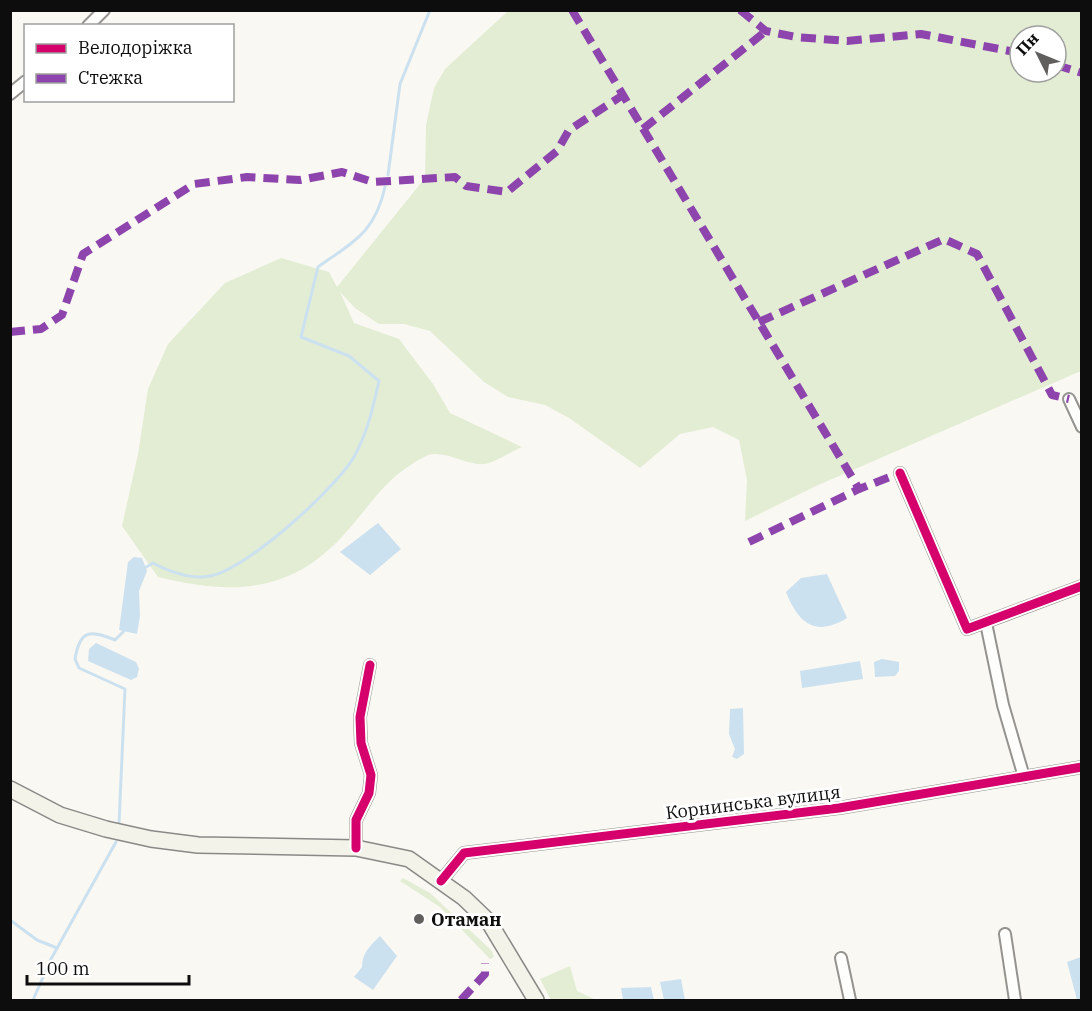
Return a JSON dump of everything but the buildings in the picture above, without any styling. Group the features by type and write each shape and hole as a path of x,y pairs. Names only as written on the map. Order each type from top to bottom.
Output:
{"main road":[{"path":"10,789 60,815 105,829 151,839 198,845 356,848 409,859 464,898 489,922 536,1000"}],"street":[{"path":"90,24 104,10"},
{"path":"10,94 24,83"},
{"path":"1069,399 1082,428"},
{"path":"900,473 967,629 1082,586"},
{"path":"986,622 1003,705 1024,777"},
{"path":"356,848 356,820 369,793 371,775 361,743 360,717 370,665"},
{"name":"Корнинська вулиця","path":"441,881 464,853 839,808 1082,766"},
{"path":"1005,934 1015,1000"},
{"path":"841,958 850,1000"}],"green space":[{"path":"508,11 1081,11 1081,371 816,486 745,521 747,480 739,440 713,427 680,434 640,468 569,418 545,405 508,397 484,382 430,331 404,324 379,324 355,308 340,292 354,323 399,339 433,384 450,413 522,447 484,464 439,454 426,456 391,480 327,551 306,567 284,578 262,584 213,587 158,577 122,526 138,454 148,389 168,344 225,283 281,258 329,272 337,287 425,178 426,125 434,88 445,69"},
{"path":"403,878 430,893 492,951 494,957 490,959 440,907 400,881"},
{"path":"570,966 577,991 596,1000 551,1000 540,979"}],"water":[{"path":"378,523 401,549 370,575 340,552"},
{"path":"134,557 142,558 147,571 139,591 140,616 137,634 119,630 128,562"},
{"path":"827,574 847,618 825,627 816,626 802,619 786,592 801,578"},
{"path":"96,643 136,662 139,669 137,677 131,680 88,661 89,649"},
{"path":"882,659 899,662 899,671 895,676 875,677 874,662"},
{"path":"860,661 863,679 802,688 800,671"},
{"path":"743,708 744,754 737,759 732,757 735,749 729,734 730,709"},
{"path":"380,936 397,956 373,990 354,977 362,967 367,950"},
{"path":"1081,957 1081,1000 1077,1000 1067,962"},
{"path":"681,979 685,1000 664,1000 660,982"},
{"path":"651,987 654,1000 623,1000 621,988"}],"waterway":[{"path":"388,175 400,84 430,10"},
{"path":"143,569 153,563 173,572 195,577 210,576 226,570 267,544 290,525 330,487 355,455 367,428 379,381 349,356 301,337 318,267 352,243 369,226 381,203 385,187"},
{"path":"119,824 125,689 79,668 75,659 80,642 88,634 115,640 126,629"},
{"path":"33,1000 51,959 116,842"},
{"path":"10,920 37,940 57,948"}],"marked path":[{"path":"572,10 859,489 900,473"},
{"path":"740,10 766,31 796,37 847,41 921,34 1008,51"},
{"path":"643,129 766,31"},
{"path":"1068,69 1082,73"},
{"path":"10,332 41,329 62,315 83,254 194,184 247,177 300,180 342,172 373,182 455,177 466,186 507,192 557,151 569,130 623,95"},
{"path":"759,322 944,239 977,254 1052,395 1069,399"},
{"path":"749,542 859,489"},
{"path":"461,1000 485,974 485,963"}],"cycle path":[{"path":"900,473 967,629 1082,586"},
{"path":"356,848 356,820 369,793 371,775 361,743 360,717 370,665"},
{"path":"441,881 464,853 839,808 1082,767"}],"place":[{"name":"Отаман","path":"419,919"}]}
